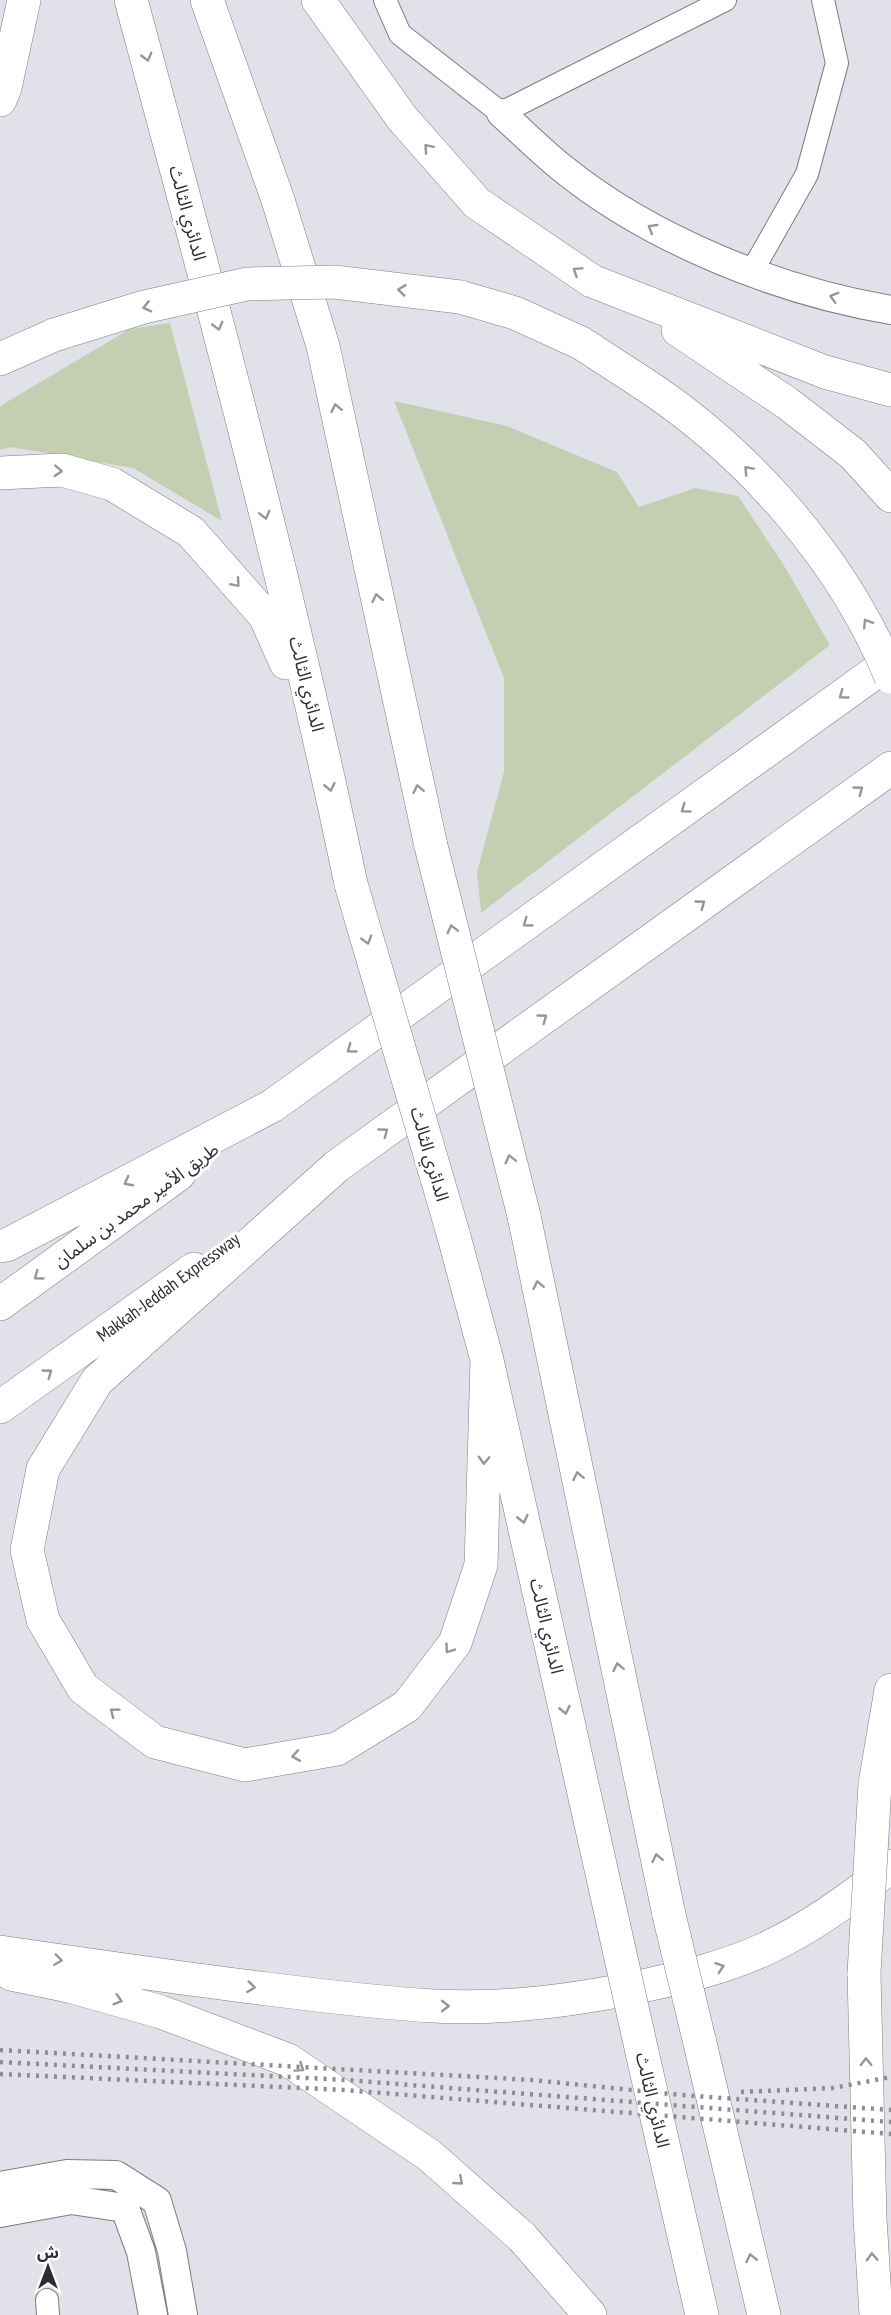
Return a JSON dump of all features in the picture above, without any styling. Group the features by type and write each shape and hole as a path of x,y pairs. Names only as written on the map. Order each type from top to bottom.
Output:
{"highway":[{"path":"0,100 5,88 24,0"},
{"name":"الدائري الثالث","path":"131,0 226,358 322,745 351,884 453,1233 487,1360 702,2315"},
{"path":"207,0 278,200 323,346 431,846 524,1216 669,1915 764,2315"},
{"path":"318,0 402,118 477,203 592,281 825,372 891,390"},
{"path":"0,359 54,335 144,307 247,284 334,282 460,297 515,314 581,343 677,405 732,453 822,550 872,632 891,676"},
{"path":"630,297 787,403 853,454 891,496"},
{"path":"0,473 62,470 112,484 191,532 265,616 322,745"},
{"path":"0,1246 8,1245 272,1106 891,661"},
{"path":"487,1360 481,1565 455,1643 407,1706 337,1749 244,1765 155,1742 83,1688 43,1620 27,1550 42,1469 98,1381 337,1166 891,768"},
{"name":"طريق الأمير محمد بن سلمان","path":"0,1304 272,1106"},
{"name":"Makkah-Jeddah Expressway","path":"0,1407 337,1166"},
{"path":"876,2315 870,2218 864,1973 875,1784 891,1690"},
{"path":"0,1952 179,1978 363,2000 436,2006 536,2003 591,1997 717,1968 767,1948 820,1918 855,1896 891,1866"},
{"path":"0,1972 69,1986 161,2012 288,2060 429,2155 522,2237 590,2315"}],"street":[{"path":"384,0 400,34 501,113 563,169 657,231 752,273 864,305 891,310"},
{"path":"501,113 725,0"},
{"path":"752,273 807,174 837,63 823,0"},
{"path":"0,2186 67,2174 116,2175 157,2201 172,2251 183,2315"},
{"path":"0,2213 71,2200 124,2208 141,2252 153,2315"}],"green space":[{"path":"170,323 222,521 133,468 11,447 0,450 0,406 130,329"},
{"path":"394,401 507,426 617,472 639,507 695,488 738,496 783,564 830,645 481,913 477,872 504,772 504,678"}],"railway":[{"path":"0,2050 532,2080 681,2095 891,2110"},
{"path":"0,2062 346,2080 891,2122"},
{"path":"0,2074 345,2090 891,2134"},
{"path":"741,2092 833,2088 891,2077"}]}
